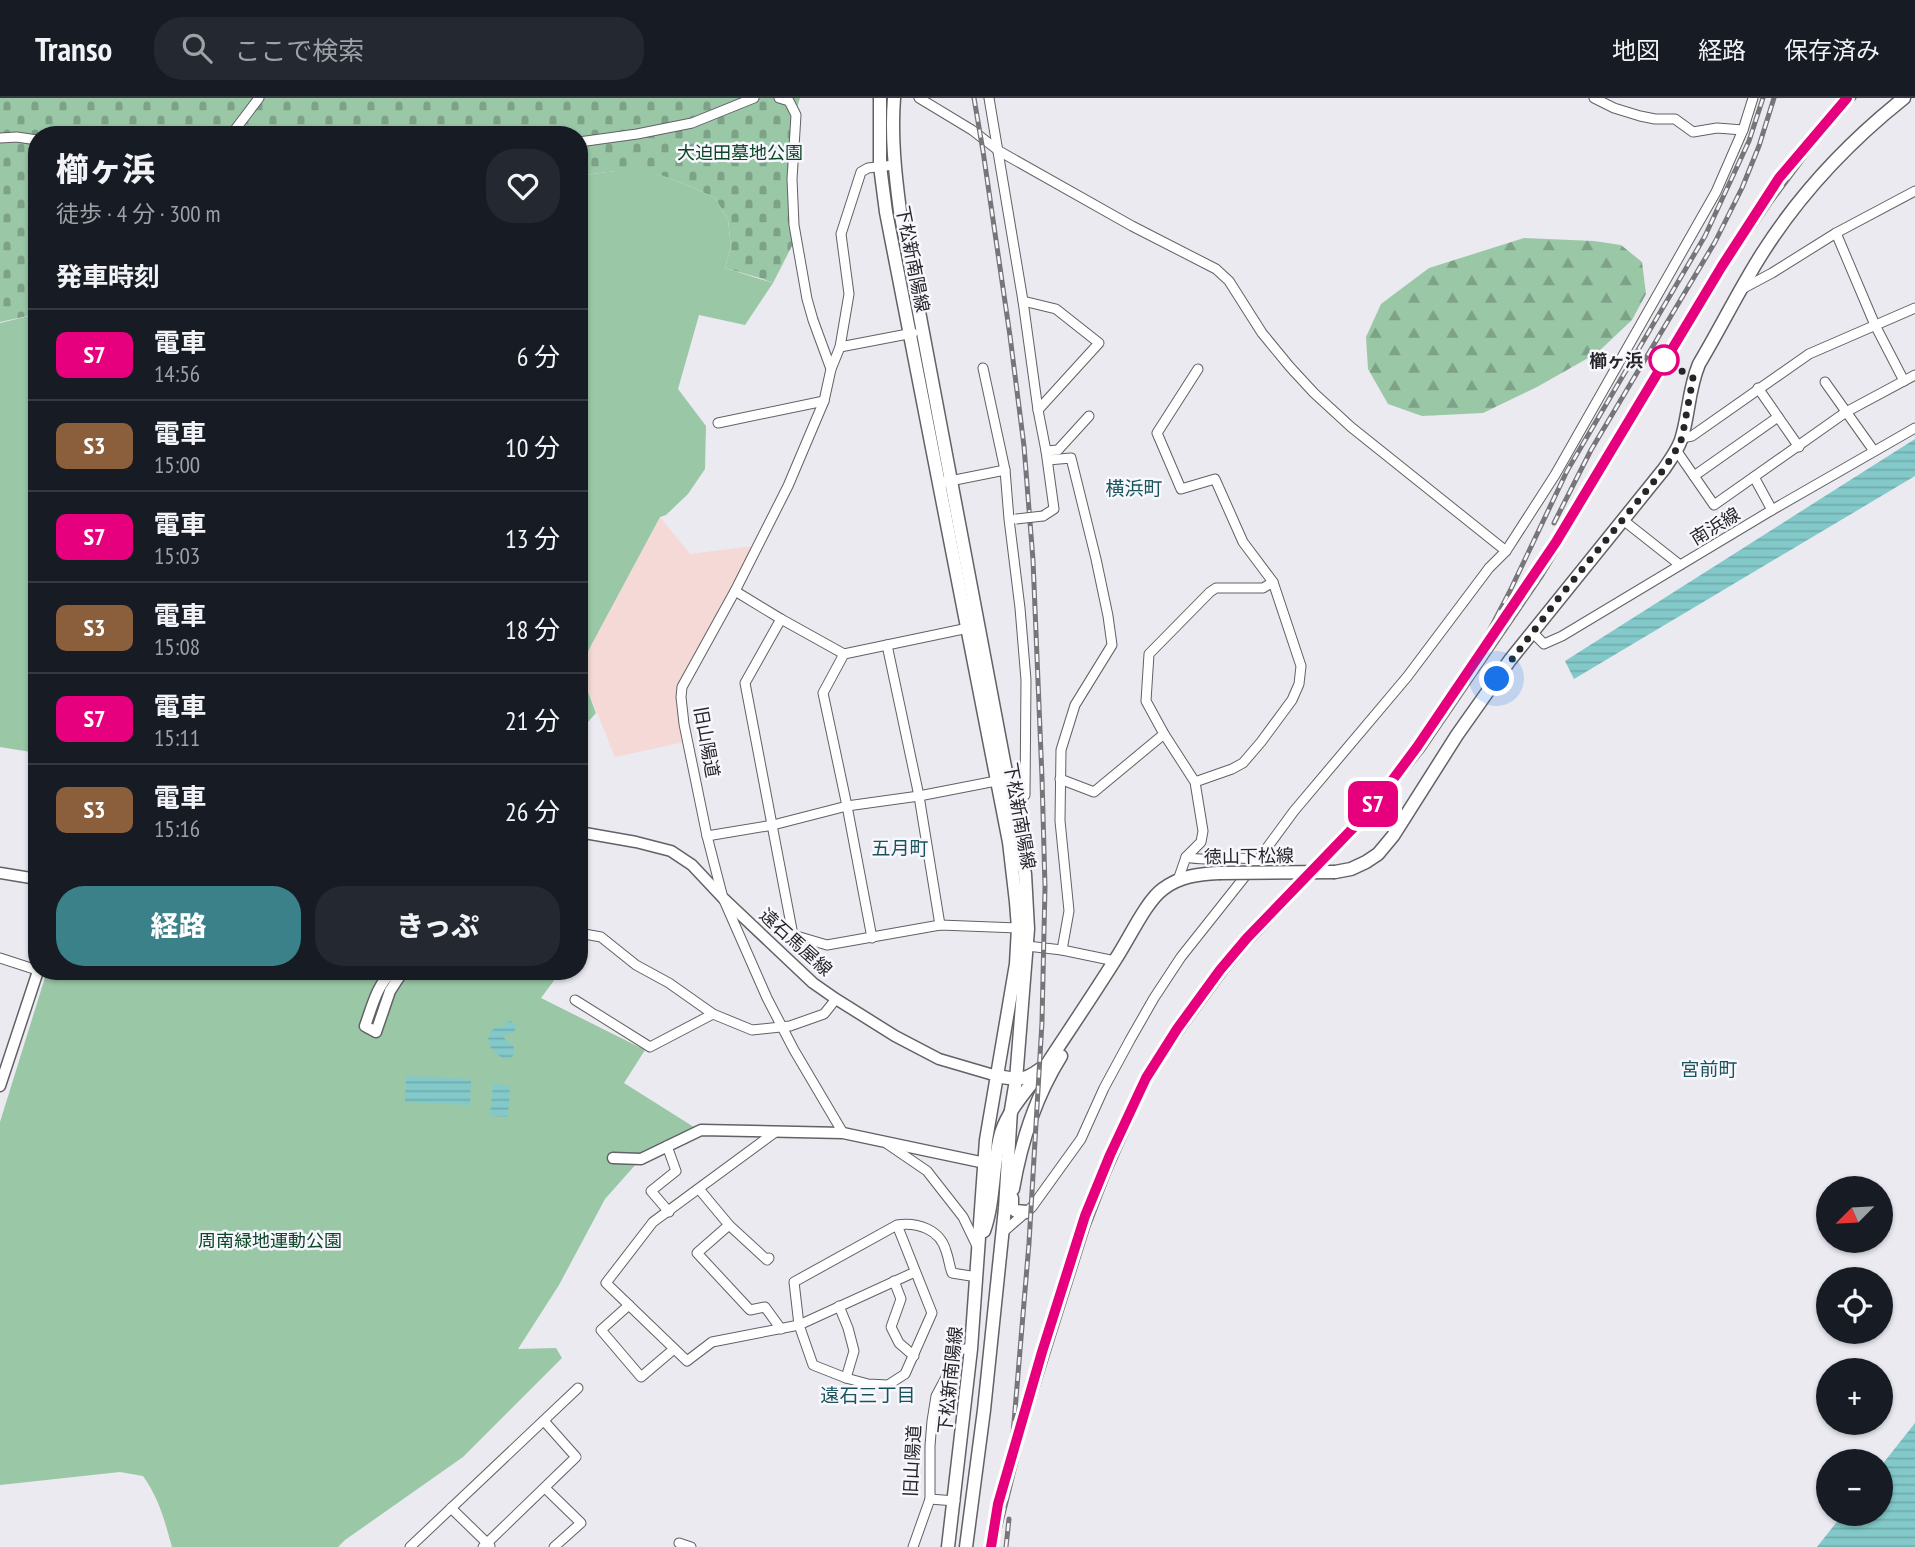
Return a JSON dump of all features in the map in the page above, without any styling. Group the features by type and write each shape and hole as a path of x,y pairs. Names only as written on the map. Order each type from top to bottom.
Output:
{"main road":[{"name":"下松新南陽線","path":"880,98 880,166 886,212 938,484 1025,874 1028,929 1012,1110 1008,1203 1002,1233 984,1410 966,1547"},
{"name":"下松新南陽線","path":"894,98 894,165 900,211 952,481 972,627 1013,873 1018,928 1016,964 986,1140 971,1349 948,1547"},
{"path":"1679,444 1693,378 1699,364 1763,251 1800,201 1836,160 1904,98"},
{"name":"徳山下松線","path":"1016,1080 1032,1076 1047,1063 1161,890 1192,875 1335,872 1352,869 1378,854 1393,836 1457,735 1510,660 1664,469 1679,444"},
{"path":"1026,1212 1016,1212 1008,1203 1030,1120 1054,1067 1098,997 1105,976"},
{"path":"978,1248 989,1216 996,1155 1002,1131 1012,1110 1047,1063"},
{"path":"997,1076 1016,1080"}],"street":[{"path":"239,126 259,98"},
{"path":"588,141 692,123 754,98"},
{"path":"779,98 789,101 796,115 792,179 794,225 807,299 831,369"},
{"path":"919,98 972,130 999,151 1132,226 1216,269 1228,281 1262,332 1314,393 1351,427 1506,551"},
{"path":"989,98 1054,509 1043,516 1012,519"},
{"path":"1594,98 1640,116 1675,119 1693,132 1717,128 1743,130"},
{"path":"1002,1233 1032,1207 1081,1139 1104,1088 1160,988 1181,957 1294,811 1407,677 1489,568 1506,551 1555,475 1716,192 1754,98"},
{"path":"0,138 8,136 28,139"},
{"path":"880,166 894,165"},
{"name":"旧山陽道","path":"843,1133 783,1027 723,898 707,836 681,697 682,687 736,591 788,486 824,401 839,347 849,294 841,234 861,172 880,166"},
{"path":"1741,290 1836,233 1915,191"},
{"path":"1836,233 1875,325 1904,381"},
{"path":"1023,302 1056,309 1098,343 1038,410"},
{"path":"1915,308 1808,354 1679,444 1694,476 1714,505 1846,412 1915,375"},
{"path":"839,347 923,331"},
{"path":"984,368 1012,519 1026,680 1025,795 1010,799"},
{"path":"1195,782 1232,769 1243,762 1292,700 1299,684 1301,666 1273,582 1243,542 1215,479 1181,489 1157,433 1198,369"},
{"path":"1825,382 1874,450"},
{"path":"1758,388 1799,447"},
{"path":"718,423 824,401"},
{"path":"1047,456 1058,450 1089,416"},
{"path":"1694,476 1778,417"},
{"name":"南浜線","path":"1533,633 1544,643 1562,636 1915,428"},
{"path":"1047,456 1071,458 1096,559 1112,645 1075,705 1061,750 1060,821 1069,911 1062,950"},
{"path":"938,484 1005,470"},
{"path":"1754,478 1772,510"},
{"path":"1623,520 1680,565"},
{"path":"1178,880 1186,857 1201,842 1203,831 1195,782 1146,701 1149,654 1216,588 1263,588 1273,582"},
{"path":"736,591 781,620 844,654 972,627"},
{"path":"781,620 745,683 793,935 827,945 940,925 1018,928"},
{"path":"887,645 919,796 940,925"},
{"path":"844,654 822,694 872,938"},
{"path":"1060,779 1094,792 1164,734"},
{"path":"707,836 773,825 847,806 996,781"},
{"name":"遠石馬屋線","path":"588,834 671,851 692,865 813,983 836,999 895,1036 939,1059 997,1076"},
{"path":"1186,857 1197,860 1244,857 1258,860"},
{"path":"0,873 28,878"},
{"path":"588,935 601,937 636,965 669,983 713,1014 752,1030 783,1027 824,1014 836,999"},
{"path":"1027,946 1115,961"},
{"path":"0,958 28,968"},
{"path":"0,1086 34,980"},
{"path":"385,980 377,993 365,1026 376,1032 390,991 397,980"},
{"path":"575,1000 650,1048 713,1014"},
{"path":"613,1158 641,1159 701,1130 843,1133 985,1163"},
{"path":"774,1133 653,1222 606,1283 687,1362 712,1342 800,1325 915,1272"},
{"path":"884,1142 927,1171 963,1217 978,1248"},
{"path":"667,1146 676,1171 651,1191 668,1212"},
{"path":"699,1189 730,1225 766,1260 769,1258"},
{"path":"897,1226 932,1313 905,1374 888,1385 868,1384 813,1365 800,1325 794,1282 897,1226 909,1223 923,1226 937,1236 946,1249 952,1273 977,1278"},
{"path":"730,1225 697,1253 750,1310 765,1307 780,1329"},
{"path":"894,1281 901,1299 891,1327 899,1343 914,1356"},
{"path":"629,1305 601,1329 641,1377 674,1349"},
{"path":"839,1306 854,1350 846,1378"},
{"name":"旧山陽道","path":"913,1547 930,1499 932,1421 936,1396 961,1349 971,1349"},
{"path":"410,1547 578,1388"},
{"path":"452,1508 487,1546 576,1457 544,1421"},
{"path":"545,1488 581,1523 554,1547"},
{"path":"930,1499 955,1501"},
{"path":"679,1543 691,1547"}],"shaded area":[{"path":"660,517 690,554 754,546 679,688 689,741 615,757 588,690 588,651"}],"green space":[{"name":"大迫田墓地公園","path":"0,98 800,98 796,111 795,240 773,283 725,268 731,247 728,220 715,198 660,175 614,171 588,175 588,126 28,126 28,316 0,322"},
{"path":"639,171 660,175 715,198 728,220 731,247 725,268 773,283 745,325 699,315 678,389 706,426 705,469 688,494 666,515 660,517 588,651 588,175"},
{"path":"1524,238 1621,245 1642,262 1646,294 1632,320 1597,353 1537,387 1483,413 1422,416 1388,404 1368,369 1366,337 1381,304 1429,268"},
{"path":"28,316 28,752 0,747 0,323"},
{"path":"588,692 596,713 588,722"},
{"name":"周南緑地運動公園","path":"44,980 554,980 541,998 645,1050 624,1083 697,1129 637,1163 605,1199 559,1285 518,1349 556,1348 562,1358 463,1457 338,1547 172,1547 164,1519 143,1476 120,1472 0,1485 0,1122"}],"water":[{"path":"1915,439 1915,476 1574,679 1565,661"},
{"path":"511,1021 516,1025 514,1033 506,1034 504,1038 513,1045 515,1051 512,1057 506,1059 495,1053 488,1040 493,1030 498,1026 503,1028 505,1023"},
{"path":"406,1076 471,1079 470,1105 405,1102"},
{"path":"493,1084 510,1086 508,1117 490,1116"},
{"path":"1915,1423 1915,1547 1817,1547 1834,1526 1893,1526 1893,1451"}],"railway":[{"path":"974,98 1024,446 1033,560 1042,778 1045,887 1042,1022 1029,1243 1012,1446"},
{"path":"1474,660 1567,471 1705,236 1749,141 1763,98"},
{"path":"1554,523 1591,450 1715,242 1742,188 1774,98"},
{"path":"995,1547 1023,1433 1088,1227 1150,1079 1181,1033 1249,944 1359,828 1422,751 1542,575 1734,256 1808,152 1854,98"},
{"path":"1006,1547 1009,1519"}],"train":[{"name":"S7","path":"991,1547 998,1504 1085,1216 1100,1176 1146,1078 1177,1029 1220,970 1247,938 1356,825 1443,712 1556,542 1722,266 1779,178 1847,98"}],"place":[{"name":"櫛ヶ浜","path":"1664,360"}],"district":[{"name":"横浜町","path":"1134,488"},
{"name":"五月町","path":"900,848"},
{"name":"宮前町","path":"1709,1069"},
{"name":"遠石三丁目","path":"868,1395"}],"route":[{"path":"1497,679 1664,469 1676,450 1682,438 1693,378 1664,360"}]}
